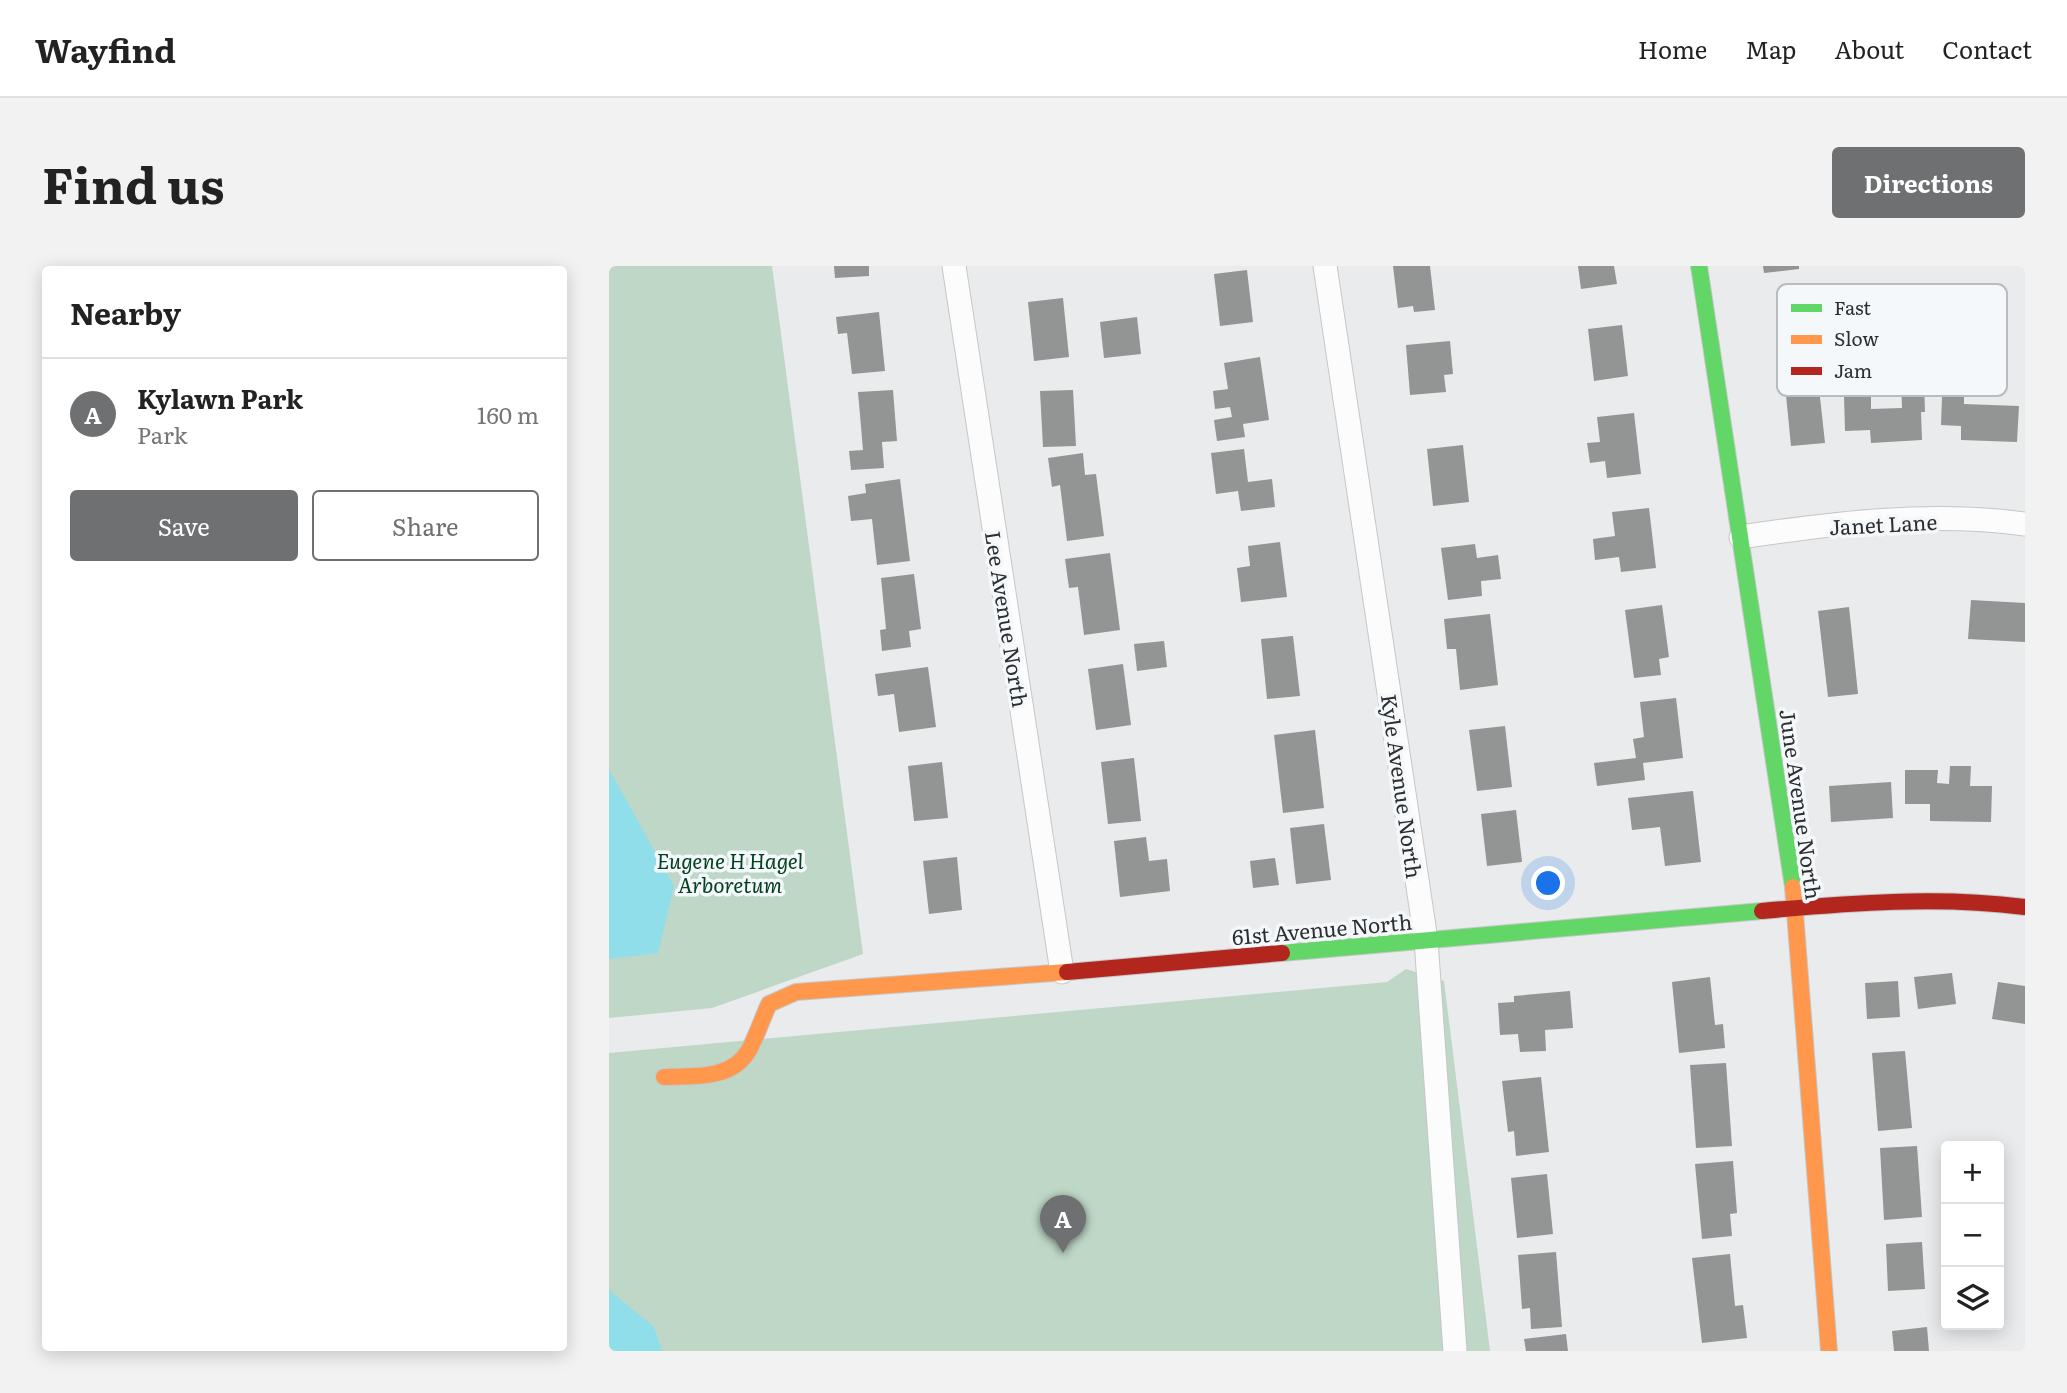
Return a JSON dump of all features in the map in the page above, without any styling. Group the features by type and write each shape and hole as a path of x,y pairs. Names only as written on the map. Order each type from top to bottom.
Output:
{"street":[{"name":"Lee Avenue North","path":"954,266 1062,972"},
{"name":"Kyle Avenue North","path":"1325,266 1426,940 1455,1351"},
{"name":"June Avenue North","path":"1699,266 1796,908 1829,1351"},
{"name":"Janet Lane","path":"1741,537 1893,518 1990,520 2025,524"},
{"name":"61st Avenue North","path":"664,1077 718,1073 738,1066 749,1050 769,1004 796,992 1924,899 2025,907"}],"green space":[{"name":"Eugene H Hagel Arboretum","path":"609,266 772,266 863,954 712,1008 609,1018"},
{"path":"1406,969 1444,981 1490,1351 609,1351 609,1053 1387,982"}],"water":[{"path":"609,769 674,886 658,953 609,959"},
{"path":"609,1290 654,1327 662,1351 609,1351"}],"building":[{"path":"834,266 869,266 869,276 835,278"},
{"path":"1393,266 1430,266 1435,310 1414,312 1413,306 1398,308"},
{"path":"1578,266 1614,266 1617,284 1581,289"},
{"path":"1763,266 1799,266 1799,269 1764,273"},
{"path":"1247,270 1253,322 1220,326 1214,274"},
{"path":"1063,298 1069,357 1034,361 1028,302"},
{"path":"879,312 885,371 852,374 847,333 838,334 836,317"},
{"path":"1137,317 1141,354 1104,358 1100,322"},
{"path":"1622,325 1628,376 1594,381 1588,329"},
{"path":"1450,341 1453,374 1444,375 1446,392 1410,395 1406,345"},
{"path":"1260,357 1269,420 1243,424 1245,437 1217,441 1214,420 1232,417 1230,407 1215,409 1213,391 1228,389 1224,363"},
{"path":"893,390 897,441 882,442 884,468 851,470 849,451 863,450 858,392"},
{"path":"1073,390 1076,446 1043,447 1040,391"},
{"path":"1786,396 1820,396 1825,443 1791,446"},
{"path":"1844,396 1871,396 1871,409 1902,408 1902,396 1924,396 1925,412 1921,412 1922,440 1871,443 1870,430 1845,431"},
{"path":"1942,396 1964,397 1964,404 2019,406 2017,442 1961,440 1961,426 1941,425"},
{"path":"1634,413 1641,474 1607,478 1605,461 1590,463 1587,443 1600,442 1597,417"},
{"path":"1463,445 1469,502 1433,506 1427,449"},
{"path":"1244,449 1248,482 1272,479 1275,507 1241,511 1238,491 1216,494 1211,453"},
{"path":"1083,453 1085,475 1096,474 1104,536 1067,541 1060,485 1052,487 1048,458"},
{"path":"900,479 910,561 877,565 872,519 851,521 848,496 866,493 865,484"},
{"path":"1649,508 1656,568 1621,572 1619,557 1595,560 1593,539 1615,536 1612,512"},
{"path":"1280,542 1287,597 1241,602 1237,568 1250,566 1248,546"},
{"path":"1475,544 1477,558 1498,555 1501,579 1481,581 1482,596 1448,600 1441,548"},
{"path":"1110,553 1120,630 1084,635 1078,587 1069,588 1065,559"},
{"path":"914,574 921,629 909,631 911,647 882,651 880,630 886,629 881,578"},
{"path":"1971,600 2025,603 2025,642 1968,639"},
{"path":"1662,605 1669,657 1659,659 1661,675 1634,678 1625,610"},
{"path":"1849,607 1858,694 1828,697 1818,611"},
{"path":"1490,614 1498,685 1460,690 1456,649 1447,649 1444,619"},
{"path":"1293,636 1300,696 1267,699 1261,639"},
{"path":"1164,641 1167,667 1137,671 1134,644"},
{"path":"1123,664 1131,725 1096,730 1088,669"},
{"path":"928,667 936,727 899,732 894,694 878,696 875,674"},
{"path":"1676,698 1683,758 1643,763 1645,780 1597,786 1594,763 1636,758 1633,739 1644,737 1640,702"},
{"path":"1505,726 1512,787 1477,791 1469,730"},
{"path":"1315,730 1324,808 1283,813 1274,735"},
{"path":"1134,758 1141,821 1108,824 1101,762"},
{"path":"942,762 948,818 914,821 908,766"},
{"path":"1950,766 1971,766 1970,786 1992,786 1991,822 1930,821 1930,804 1905,804 1905,770 1938,770 1937,783 1949,784"},
{"path":"1891,782 1893,818 1831,822 1829,786"},
{"path":"1693,791 1701,862 1665,866 1660,827 1632,830 1628,798"},
{"path":"1516,810 1522,862 1487,866 1481,814"},
{"path":"1324,824 1331,880 1296,884 1290,828"},
{"path":"1146,837 1149,861 1167,859 1170,891 1120,897 1114,841"},
{"path":"957,857 962,910 929,914 923,861"},
{"path":"1275,858 1279,885 1253,888 1250,861"},
{"path":"1952,973 1956,1004 1918,1009 1914,977"},
{"path":"1710,977 1715,1025 1723,1024 1725,1048 1679,1053 1672,982"},
{"path":"1898,981 1900,1017 1867,1019 1865,983"},
{"path":"1998,982 2025,986 2025,1024 1992,1019"},
{"path":"1570,991 1573,1028 1545,1030 1546,1051 1520,1052 1518,1034 1500,1035 1498,1003 1514,1002 1514,996"},
{"path":"1905,1051 1912,1128 1878,1131 1872,1053"},
{"path":"1726,1063 1732,1146 1696,1148 1690,1065"},
{"path":"1541,1077 1549,1152 1516,1156 1514,1131 1508,1132 1502,1081"},
{"path":"1917,1146 1922,1217 1884,1220 1880,1148"},
{"path":"1733,1161 1737,1213 1730,1214 1732,1236 1702,1239 1695,1164"},
{"path":"1547,1174 1553,1234 1517,1238 1511,1178"},
{"path":"1922,1242 1925,1289 1888,1291 1886,1244"},
{"path":"1556,1252 1562,1327 1531,1329 1530,1308 1522,1309 1518,1255"},
{"path":"1730,1254 1735,1306 1743,1305 1747,1338 1702,1343 1692,1258"},
{"path":"1927,1327 1929,1351 1894,1351 1892,1331"},
{"path":"1566,1334 1568,1351 1526,1351 1524,1339"}],"traffic: fast":[{"path":"1699,266 1793,887"},
{"path":"1282,953 1762,911"}],"traffic: slow":[{"path":"1793,887 1829,1351"},
{"path":"664,1077 700,1076 733,1067 749,1050 769,1004 796,992 1067,972"}],"traffic: jam":[{"path":"1762,911 1926,901 2025,907"},
{"path":"1067,972 1282,953"}],"place":[{"name":"Kylawn Park","path":"1063,1253"}]}
